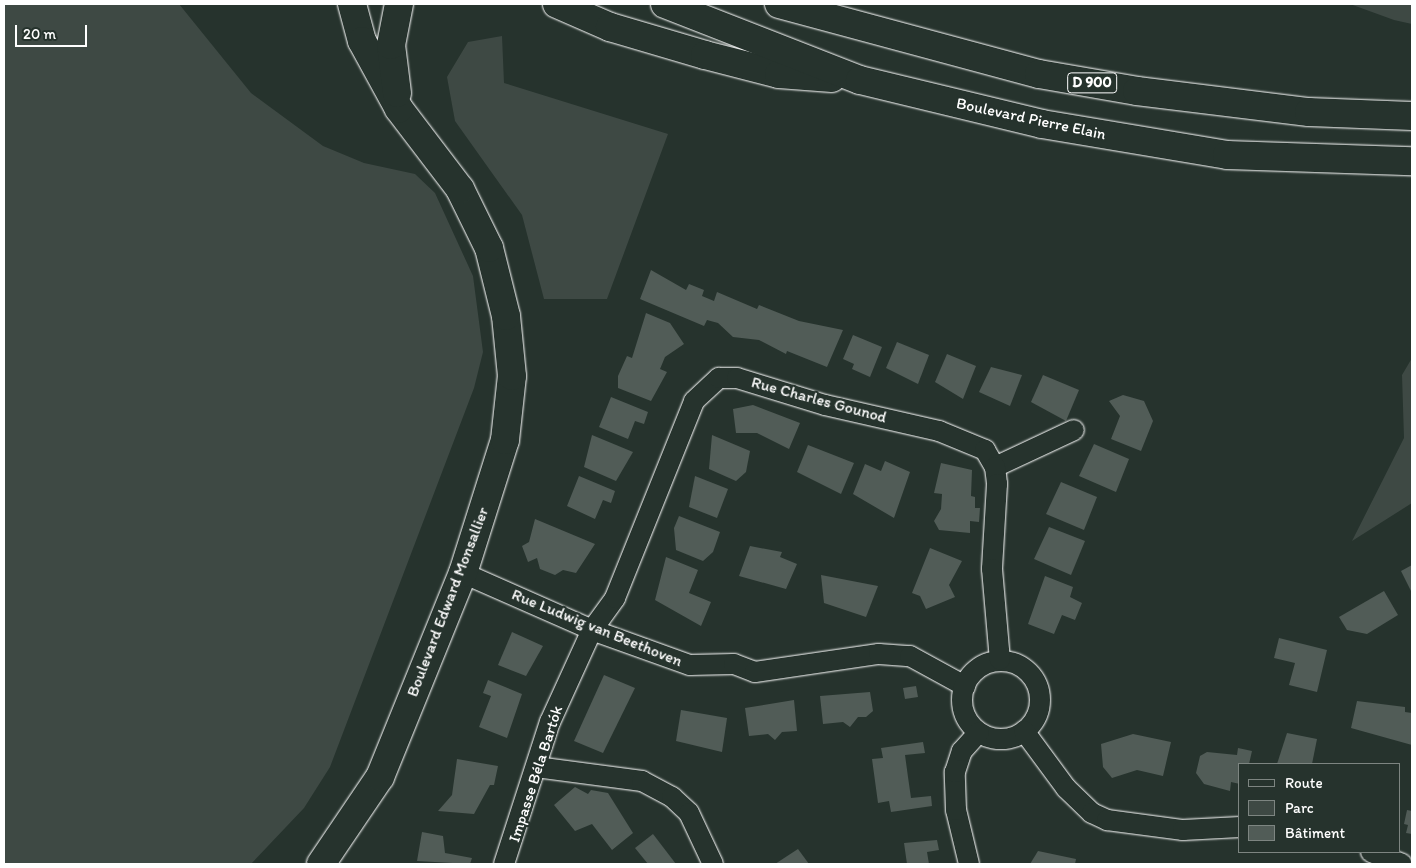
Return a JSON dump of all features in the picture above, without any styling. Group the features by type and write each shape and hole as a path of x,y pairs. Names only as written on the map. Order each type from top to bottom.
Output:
{"main road":[{"name":"Boulevard Edward Monsallier","path":"321,864 380,777 463,573 505,440 512,376 506,316 488,248 460,189 399,110 362,41 352,4"},
{"path":"399,4 391,45 399,110"},
{"path":"557,4 610,27 714,58 780,74 860,80"},
{"name":"Boulevard Pierre Elain","path":"665,4 860,80 1042,124 1227,155 1412,161"},
{"name":"D 900","path":"779,4 929,47 1117,88 1309,112 1412,116"}],"street":[{"name":"Rue Charles Gounod","path":"592,630 615,598 694,401 719,378 737,378 825,405 972,440 985,450 995,467"},
{"path":"1000,660 992,568 995,467 1074,430"},
{"name":"Rue Ludwig van Beethoven","path":"463,573 592,630 690,665 734,664 755,672 879,654 910,656 965,686"},
{"name":"Impasse Béla Bartók","path":"504,864 550,722 592,630"},
{"path":"1000,660 1028,671 1039,690 1038,713 1024,731 1002,738 979,732 964,712 965,686 977,669 1000,660"},
{"path":"1024,731 1066,788 1092,813 1107,820 1183,830 1238,828"},
{"path":"969,864 956,810 955,772 962,751 979,732"},
{"path":"536,767 642,781 672,797 689,813 711,861"},
{"path":"1374,853 1402,864"}],"green space":[{"path":"4,4 179,4 251,93 323,146 364,163 415,174 435,193 473,276 483,352 474,388 330,767 304,808 251,864 4,864"},
{"path":"1350,4 1412,4 1412,24 1394,20"},
{"path":"502,36 504,83 668,134 607,299 544,299 522,215 455,121 447,77 468,42"},
{"path":"1412,358 1412,503 1352,541 1404,438 1402,375"}],"building":[{"path":"651,270 686,290 689,284 704,290 702,296 714,301 717,292 757,309 759,305 799,321 843,330 827,367 787,351 786,354 759,340 733,337 718,323 707,320 704,326 640,299"},
{"path":"646,313 670,323 684,344 665,357 660,369 667,372 651,401 618,388 618,376 627,356 632,358"},
{"path":"853,335 882,347 870,377 852,369 854,364 843,359"},
{"path":"897,342 929,355 918,384 886,368"},
{"path":"947,354 976,366 963,399 935,382"},
{"path":"991,367 1022,375 1010,406 979,392"},
{"path":"1043,375 1079,390 1066,421 1031,402"},
{"path":"1123,395 1144,401 1153,421 1141,451 1111,439 1120,416 1109,401"},
{"path":"611,397 648,412 644,424 635,421 628,439 599,427"},
{"path":"753,405 800,423 789,449 757,433 736,433 733,409"},
{"path":"592,435 633,452 616,481 584,467"},
{"path":"712,435 750,451 746,472 736,481 709,469"},
{"path":"1094,444 1129,459 1116,492 1079,476"},
{"path":"808,445 854,463 841,494 797,472"},
{"path":"885,461 910,472 894,518 853,494 865,464 881,471"},
{"path":"941,463 972,470 971,496 975,497 975,508 980,508 979,522 970,521 970,533 939,530 934,521 941,509 942,494 934,493"},
{"path":"579,476 615,491 611,503 603,500 595,519 567,506"},
{"path":"695,476 728,489 717,518 689,507"},
{"path":"1061,482 1097,497 1084,530 1046,514"},
{"path":"679,516 720,532 713,552 703,561 676,550 674,528"},
{"path":"535,519 595,544 576,573 563,570 555,575 540,569 537,558 528,562 522,546 529,542"},
{"path":"1049,527 1085,541 1071,575 1034,559"},
{"path":"750,546 782,552 780,557 797,564 786,589 739,576"},
{"path":"930,548 962,561 949,585 955,597 926,609 920,596 912,593"},
{"path":"666,557 698,570 689,593 711,602 701,626 655,600"},
{"path":"1412,565 1412,593 1401,571"},
{"path":"821,575 878,586 866,617 824,603"},
{"path":"1045,576 1073,587 1070,597 1082,603 1075,620 1062,615 1054,634 1028,624"},
{"path":"1384,591 1398,615 1367,634 1347,630 1339,617"},
{"path":"512,632 543,646 526,676 498,665"},
{"path":"1279,638 1327,650 1317,692 1289,685 1295,663 1274,658"},
{"path":"604,675 635,688 603,753 574,741"},
{"path":"488,680 522,694 507,738 479,727 491,696 483,693"},
{"path":"916,686 918,697 905,699 903,688"},
{"path":"870,692 873,711 866,717 858,717 850,727 843,722 823,724 820,696"},
{"path":"794,700 797,731 782,732 775,740 768,734 749,736 745,708"},
{"path":"1357,701 1405,707 1405,712 1412,713 1412,745 1351,728"},
{"path":"681,710 727,718 722,752 676,741"},
{"path":"1287,733 1317,739 1312,763 1277,763"},
{"path":"1133,734 1171,742 1163,776 1137,770 1112,778 1103,767 1101,744"},
{"path":"923,742 925,753 905,755 908,777 911,798 931,796 932,806 891,812 889,801 878,803 872,759 883,758 881,748"},
{"path":"1238,748 1252,751 1249,763 1238,763 1238,784 1231,782 1230,791 1204,784 1196,773 1200,756 1207,752 1237,755"},
{"path":"457,759 498,766 494,785 490,785 474,814 438,811 452,795"},
{"path":"575,787 588,794 591,790 608,793 633,833 612,850 592,824 575,831 554,805"},
{"path":"1407,810 1412,811 1412,834 1406,833 1408,825 1404,824"},
{"path":"422,832 443,836 445,853 472,858 470,864 417,861"},
{"path":"653,834 676,864 648,864 635,848"},
{"path":"937,840 939,850 927,852 929,864 907,864 904,843"},
{"path":"798,849 809,864 775,864"},
{"path":"1038,851 1076,859 1075,864 1030,864"}]}
